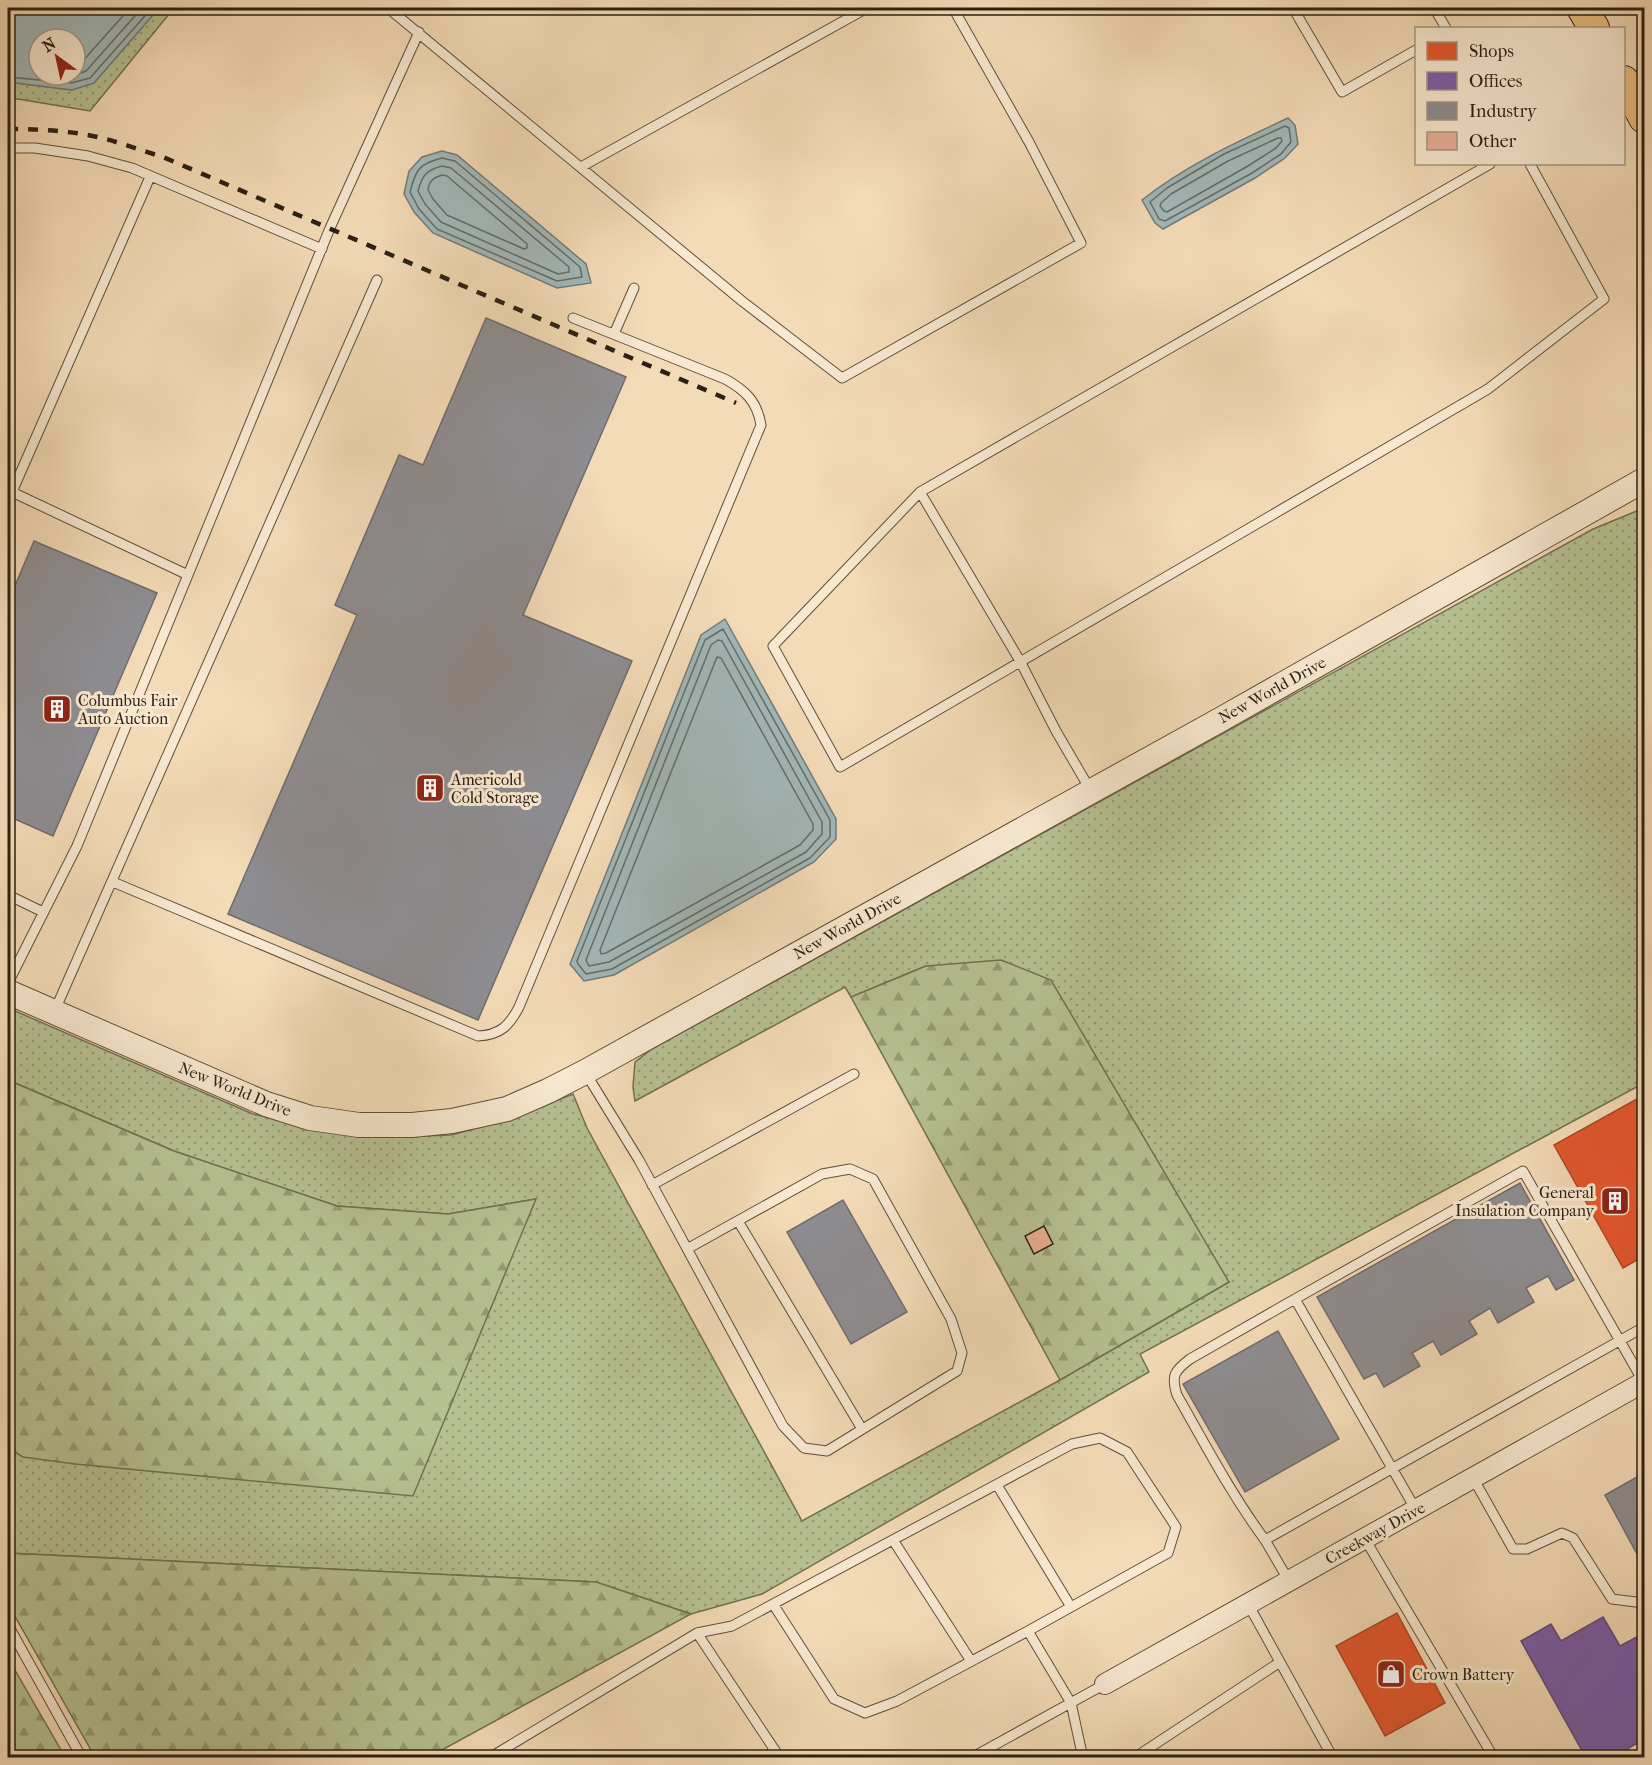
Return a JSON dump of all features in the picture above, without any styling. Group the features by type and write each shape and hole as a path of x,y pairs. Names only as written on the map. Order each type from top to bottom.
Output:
{"main road":[{"path":"1582,8 1593,27"},
{"path":"1630,87 1644,118"}],"street":[{"name":"New World Drive","path":"8,992 266,1104 310,1118 360,1125 422,1124 452,1121 507,1108 585,1072 1218,721 1644,480"},
{"name":"Creekway Drive","path":"1105,1684 1644,1383"}],"lane":[{"path":"388,8 742,301 842,378 1082,243 1029,142 952,8"},
{"path":"581,167 867,8"},
{"path":"1293,8 1342,92 1415,51"},
{"path":"1434,8 1445,27"},
{"path":"8,983 77,846 322,249 419,32"},
{"path":"8,148 35,148 88,156 132,168 322,249"},
{"path":"1488,165 921,492 774,646 840,767 1488,388 1604,299 1531,165"},
{"path":"8,502 150,177"},
{"path":"54,1012 378,280"},
{"path":"614,334 634,288"},
{"path":"113,882 478,1036 491,1035 512,1020 761,425 759,412 741,388 725,379 573,318"},
{"path":"12,492 188,575"},
{"path":"921,492 1020,661 1056,731 1091,790"},
{"path":"8,896 43,912"},
{"path":"585,1072 652,1185 783,1426 804,1448 827,1451 957,1371 962,1353 951,1319 873,1179 850,1169 822,1174 687,1249"},
{"path":"652,1185 854,1074"},
{"path":"1289,1581 1265,1540 1231,1491 1177,1395 1173,1382 1177,1369 1190,1359 1523,1171 1644,1383"},
{"path":"738,1221 862,1430"},
{"path":"1295,1299 1416,1510"},
{"path":"1265,1540 1644,1327"},
{"path":"492,1757 697,1633 732,1626 773,1604 893,1540 997,1485 1072,1444 1100,1438 1127,1452 1176,1527 1168,1553 1028,1632 897,1701 865,1713 834,1699 773,1604"},
{"path":"1473,1478 1513,1549 1527,1549 1562,1533 1573,1538 1612,1599 1644,1604"},
{"path":"997,1485 1071,1607"},
{"path":"1365,1539 1494,1758"},
{"path":"893,1540 971,1661"},
{"path":"1248,1604 1333,1758"},
{"path":"8,1625 82,1758"},
{"path":"1028,1632 1071,1703 1083,1758"},
{"path":"697,1633 777,1754 763,1758"},
{"path":"1134,1758 1280,1662"},
{"path":"971,1758 1105,1684"}],"green space":[{"path":"159,8 174,8 90,111 8,99 8,82 27,84 27,87 72,90 75,87 87,87 87,76"},
{"path":"1644,508 1644,1083 1140,1354 1149,1372 762,1594 691,1614 596,1582 8,1553 8,1447 23,1457 536,1199 448,1214 337,1206 174,1151 8,1080 8,1008 253,1114 324,1130 395,1137 451,1135 508,1120 573,1094 587,1128 802,1521 1060,1380 1229,1282 926,966 851,997 845,987 635,1101 633,1087 635,1062 652,1049 1593,529"},
{"path":"1001,960 1051,980 1229,1282 1060,1380 851,997 926,966"},
{"path":"8,1080 174,1151 337,1206 448,1214 536,1199 413,1496 75,1464 23,1457 8,1447"},
{"path":"8,1553 596,1582 691,1614 429,1757 95,1757 8,1604"},
{"path":"8,1658 65,1757 8,1757"}],"water":[{"path":"8,8 159,8 94,83 87,85 87,27 27,27 27,84 8,82"},
{"path":"48,87 81,87 72,90"},
{"path":"1288,118 1295,125 1298,144 1285,158 1255,178 1163,229 1155,223 1142,200 1194,165"},
{"path":"442,151 457,155 586,264 591,283 557,288 433,233 414,212 404,194 409,171 422,157"},
{"path":"725,619 836,819 836,839 814,862 614,975 584,981 570,964 701,635"}],"building: Shops":[{"name":"General Insulation Company","path":"1644,1095 1644,1256 1623,1268 1554,1145"},
{"name":"Crown Battery","path":"1397,1613 1445,1703 1385,1736 1336,1646"}],"building: Offices":[{"path":"1603,1617 1620,1646 1644,1633 1644,1739 1612,1758 1586,1758 1521,1641 1551,1624 1561,1641"}],"building: Industry":[{"name":"Americold Cold Storage","path":"486,318 626,377 523,615 632,661 478,1020 228,914 357,615 335,605 399,455 423,465"},
{"name":"Columbus Fair Auto Auction","path":"34,541 157,593 53,836 8,816 8,602"},
{"path":"1520,1183 1574,1280 1556,1290 1548,1276 1526,1288 1534,1302 1498,1323 1490,1308 1469,1321 1477,1334 1441,1355 1433,1341 1412,1353 1420,1366 1384,1387 1376,1373 1364,1379 1317,1297"},
{"path":"843,1200 907,1312 851,1344 787,1232"},
{"path":"1278,1331 1339,1439 1245,1492 1183,1384"},
{"path":"1644,1473 1644,1567 1605,1495"}],"building: Other":[{"path":"1044,1226 1053,1244 1034,1254 1025,1236"}],"railway":[{"path":"8,129 54,131 92,136 163,157 736,403"}],"place":[{"name":"Columbus Fair Auto Auction","path":"57,709"},
{"name":"Americold Cold Storage","path":"430,788"},
{"name":"General Insulation Company","path":"1615,1201"},
{"name":"Crown Battery","path":"1391,1674"}]}
